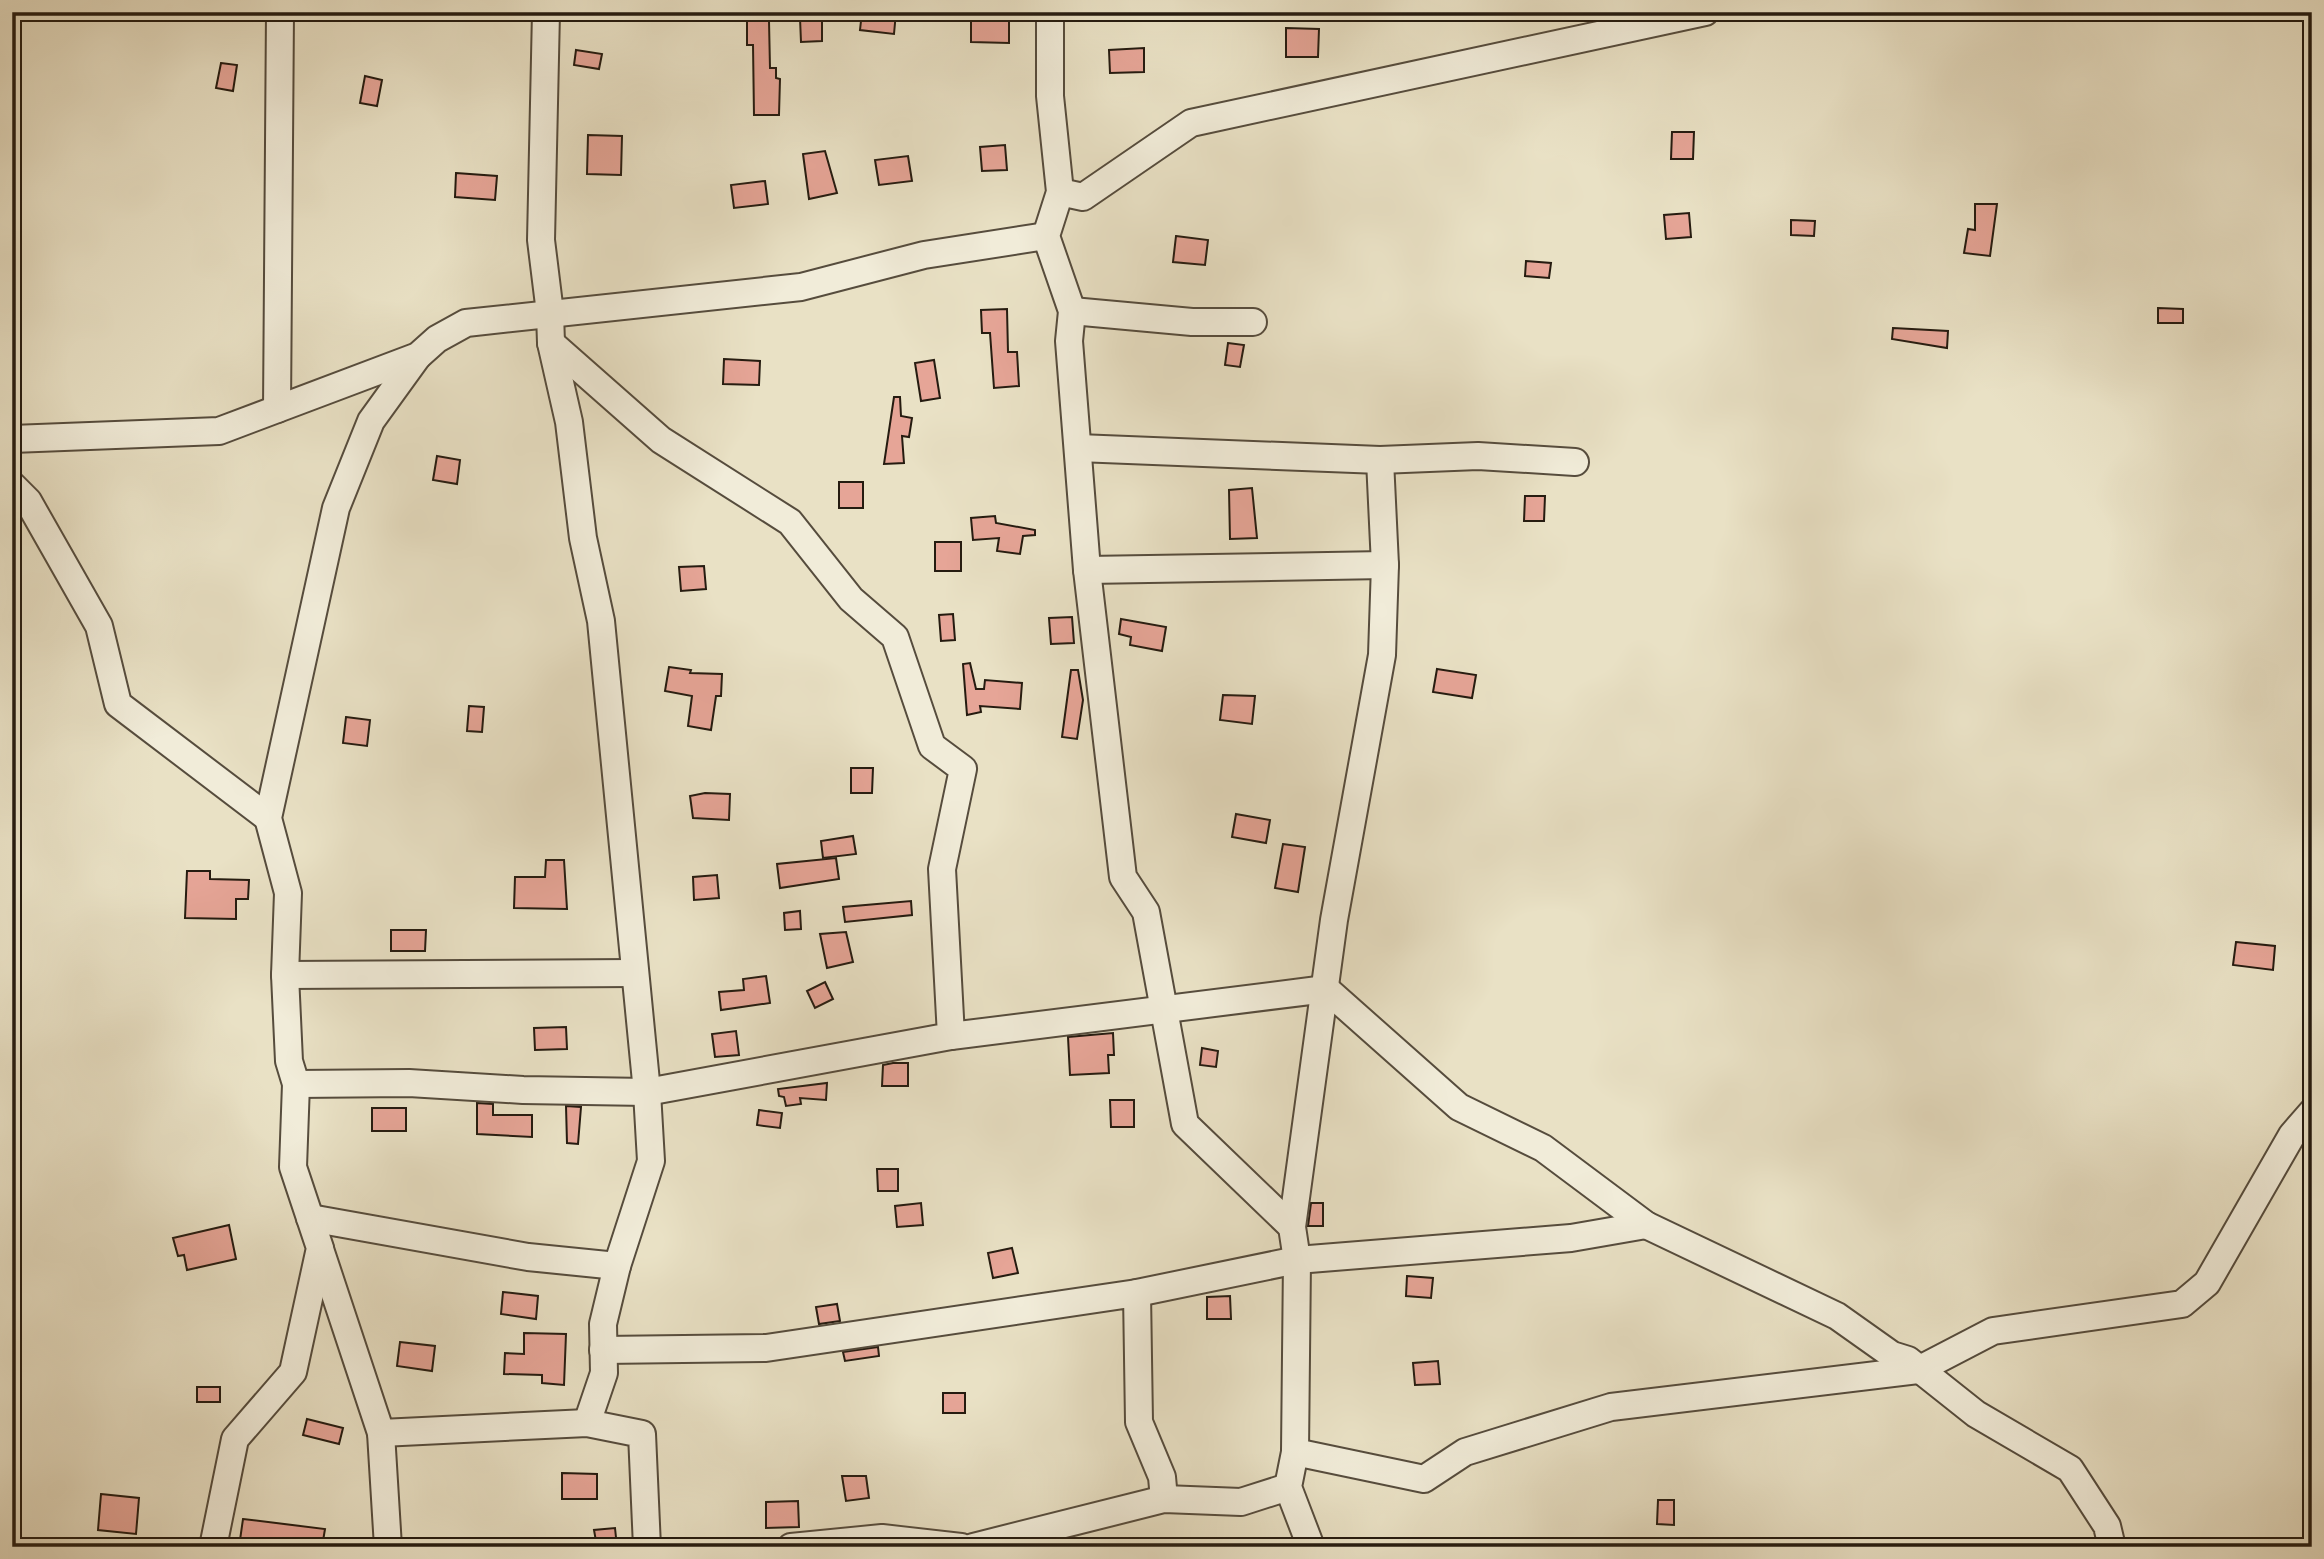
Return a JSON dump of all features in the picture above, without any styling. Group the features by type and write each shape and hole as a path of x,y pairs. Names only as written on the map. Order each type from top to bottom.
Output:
{"street":[{"path":"277,409 280,12"},
{"path":"546,12 541,240 551,343 569,422 583,538 601,621 647,1092 651,1161 617,1266 603,1324 604,1373 587,1423"},
{"path":"1050,12 1050,96 1060,192 1046,236 1072,311 1069,341 1087,570 1123,877 1146,912 1185,1124 1292,1227"},
{"path":"1060,192 1083,197 1191,123 1704,12"},
{"path":"388,1547 381,1433 293,1167 296,1084 289,1061 285,975 288,893 268,818 336,508 371,421 418,356 437,339 466,323 801,287 924,255 1046,236"},
{"path":"1072,311 1192,322 1253,322"},
{"path":"551,343 661,440 790,522 851,599 895,636 932,746 963,769 942,869 951,1036"},
{"path":"12,439 219,431 418,356"},
{"path":"1078,448 1380,460 1478,456 1574,462"},
{"path":"1311,1547 1288,1487 1295,1452 1297,1260 1292,1227 1334,920 1382,655 1385,565 1380,460"},
{"path":"12,485 28,501 99,626 118,704 268,818"},
{"path":"1087,570 1385,565"},
{"path":"285,975 634,974"},
{"path":"296,1084 409,1083 523,1090 647,1092 951,1036 1326,989 1459,1107 1543,1148 1646,1226 1837,1316 1892,1355 1908,1360 1976,1414 2070,1469 2106,1525 2112,1547"},
{"path":"1295,1452 1424,1479 1465,1452 1611,1407 1918,1370 1993,1331 2182,1304 2207,1283 2292,1135 2312,1112"},
{"path":"310,1218 528,1256 617,1266"},
{"path":"604,1350 766,1348 1138,1293 1297,1260 1571,1238 1646,1226"},
{"path":"212,1547 236,1439 293,1372 320,1248"},
{"path":"1138,1293 1139,1422 1162,1477 1164,1499"},
{"path":"381,1433 587,1423 642,1434 648,1547"},
{"path":"972,1547 1164,1499 1241,1502 1288,1487"},
{"path":"791,1547 882,1538 961,1547"}],"building":[{"path":"862,12 896,12 894,34 860,30"},
{"path":"971,12 1009,12 1009,43 971,42"},
{"path":"800,18 822,18 822,41 801,42"},
{"path":"747,21 769,21 770,68 776,68 776,78 780,79 779,115 754,115 753,45 747,45"},
{"path":"1286,28 1319,29 1318,57 1286,57"},
{"path":"1144,48 1144,72 1110,73 1109,50"},
{"path":"576,50 602,54 599,69 574,65"},
{"path":"221,63 237,65 233,91 216,88"},
{"path":"365,76 382,80 377,106 360,103"},
{"path":"1672,132 1694,132 1693,159 1671,159"},
{"path":"588,135 622,136 621,175 587,174"},
{"path":"1005,145 1007,170 982,171 980,147"},
{"path":"825,151 837,193 809,199 803,154"},
{"path":"908,156 912,181 879,185 875,160"},
{"path":"456,173 497,176 495,200 455,197"},
{"path":"765,181 768,204 734,208 731,185"},
{"path":"1975,204 1997,204 1990,256 1964,253 1968,229 1975,230"},
{"path":"1689,213 1691,237 1666,239 1664,215"},
{"path":"1791,220 1815,221 1814,236 1791,235"},
{"path":"1176,236 1208,240 1205,265 1173,262"},
{"path":"1526,261 1551,263 1549,278 1525,276"},
{"path":"2158,308 2183,309 2183,323 2158,323"},
{"path":"1007,309 1008,352 1017,352 1019,386 994,388 990,333 982,333 981,310"},
{"path":"1893,328 1948,331 1947,348 1892,339"},
{"path":"1228,343 1244,345 1240,367 1225,365"},
{"path":"724,359 760,361 759,385 723,384"},
{"path":"934,360 940,398 921,401 915,363"},
{"path":"894,397 900,397 901,416 912,418 909,437 902,436 904,463 884,464"},
{"path":"437,456 460,460 457,484 433,480"},
{"path":"839,482 863,482 863,508 839,508"},
{"path":"1252,488 1257,538 1230,539 1229,490"},
{"path":"1525,496 1545,496 1544,521 1524,521"},
{"path":"995,516 996,523 1035,530 1035,535 1023,536 1020,554 997,551 999,538 973,540 971,518"},
{"path":"935,542 961,542 961,571 935,571"},
{"path":"704,566 706,589 681,591 679,567"},
{"path":"953,614 955,640 941,641 939,615"},
{"path":"1072,617 1074,643 1051,644 1049,618"},
{"path":"1121,619 1166,627 1162,651 1130,645 1131,637 1119,634"},
{"path":"970,663 976,689 984,689 985,680 1022,683 1020,709 980,706 981,712 967,715 963,664"},
{"path":"669,667 691,670 690,673 722,674 721,696 716,696 711,730 688,726 692,696 665,691"},
{"path":"1437,669 1476,675 1472,698 1433,692"},
{"path":"1071,670 1078,670 1083,700 1077,739 1062,737"},
{"path":"1223,695 1255,696 1252,724 1220,720"},
{"path":"469,706 484,707 482,732 467,731"},
{"path":"346,717 370,720 367,746 343,743"},
{"path":"851,768 873,768 872,793 851,793"},
{"path":"705,793 730,794 729,820 693,818 690,796"},
{"path":"1236,814 1270,820 1266,843 1232,837"},
{"path":"853,836 856,854 823,858 821,841"},
{"path":"1283,844 1305,847 1298,892 1275,888"},
{"path":"836,858 839,879 780,888 777,864"},
{"path":"546,860 564,860 567,909 514,908 515,877 545,877"},
{"path":"187,871 210,871 210,879 249,880 248,899 236,899 236,919 185,918"},
{"path":"717,875 719,898 694,900 693,877"},
{"path":"911,901 912,915 845,922 843,907"},
{"path":"800,911 801,929 785,930 784,913"},
{"path":"391,930 426,930 425,951 391,951"},
{"path":"846,932 853,962 827,968 820,934"},
{"path":"2236,942 2275,946 2273,970 2233,965"},
{"path":"766,976 770,1003 721,1010 719,992 744,990 743,979"},
{"path":"825,982 833,999 815,1008 807,991"},
{"path":"566,1027 567,1049 535,1050 534,1028"},
{"path":"736,1031 739,1055 715,1057 712,1034"},
{"path":"1113,1033 1114,1055 1108,1055 1109,1073 1070,1075 1068,1037"},
{"path":"1202,1048 1218,1051 1216,1067 1200,1065"},
{"path":"908,1063 908,1086 882,1086 883,1065"},
{"path":"827,1083 826,1100 800,1098 801,1104 786,1106 784,1097 779,1096 778,1089"},
{"path":"1110,1100 1134,1100 1134,1127 1111,1127"},
{"path":"477,1103 493,1104 493,1115 532,1115 532,1137 477,1134"},
{"path":"566,1106 581,1107 578,1144 567,1143"},
{"path":"372,1108 406,1108 406,1131 372,1131"},
{"path":"759,1110 782,1113 780,1128 757,1125"},
{"path":"877,1169 898,1169 898,1191 878,1191"},
{"path":"921,1203 923,1225 897,1227 895,1206"},
{"path":"1311,1203 1323,1203 1323,1226 1308,1226"},
{"path":"229,1225 236,1259 187,1270 184,1255 178,1256 173,1238"},
{"path":"1012,1248 1018,1273 993,1278 988,1253"},
{"path":"1407,1276 1433,1278 1431,1298 1406,1296"},
{"path":"503,1292 538,1296 536,1319 501,1314"},
{"path":"1230,1296 1231,1319 1207,1319 1207,1297"},
{"path":"837,1304 840,1321 819,1324 816,1307"},
{"path":"524,1333 566,1334 564,1385 542,1383 542,1375 504,1374 505,1353 524,1354"},
{"path":"400,1342 435,1346 432,1371 397,1366"},
{"path":"878,1347 879,1356 845,1361 843,1352"},
{"path":"1438,1361 1440,1384 1415,1385 1413,1363"},
{"path":"197,1387 220,1387 220,1402 197,1402"},
{"path":"943,1393 965,1393 965,1413 943,1413"},
{"path":"307,1419 343,1428 339,1444 303,1435"},
{"path":"562,1473 597,1474 597,1499 562,1499"},
{"path":"842,1476 866,1476 869,1498 846,1501"},
{"path":"101,1494 139,1498 136,1534 98,1530"},
{"path":"1658,1500 1674,1500 1674,1525 1657,1524"},
{"path":"798,1501 799,1527 766,1528 766,1502"},
{"path":"243,1519 325,1529 322,1547 239,1547"},
{"path":"615,1528 617,1547 597,1547 594,1530"}]}
